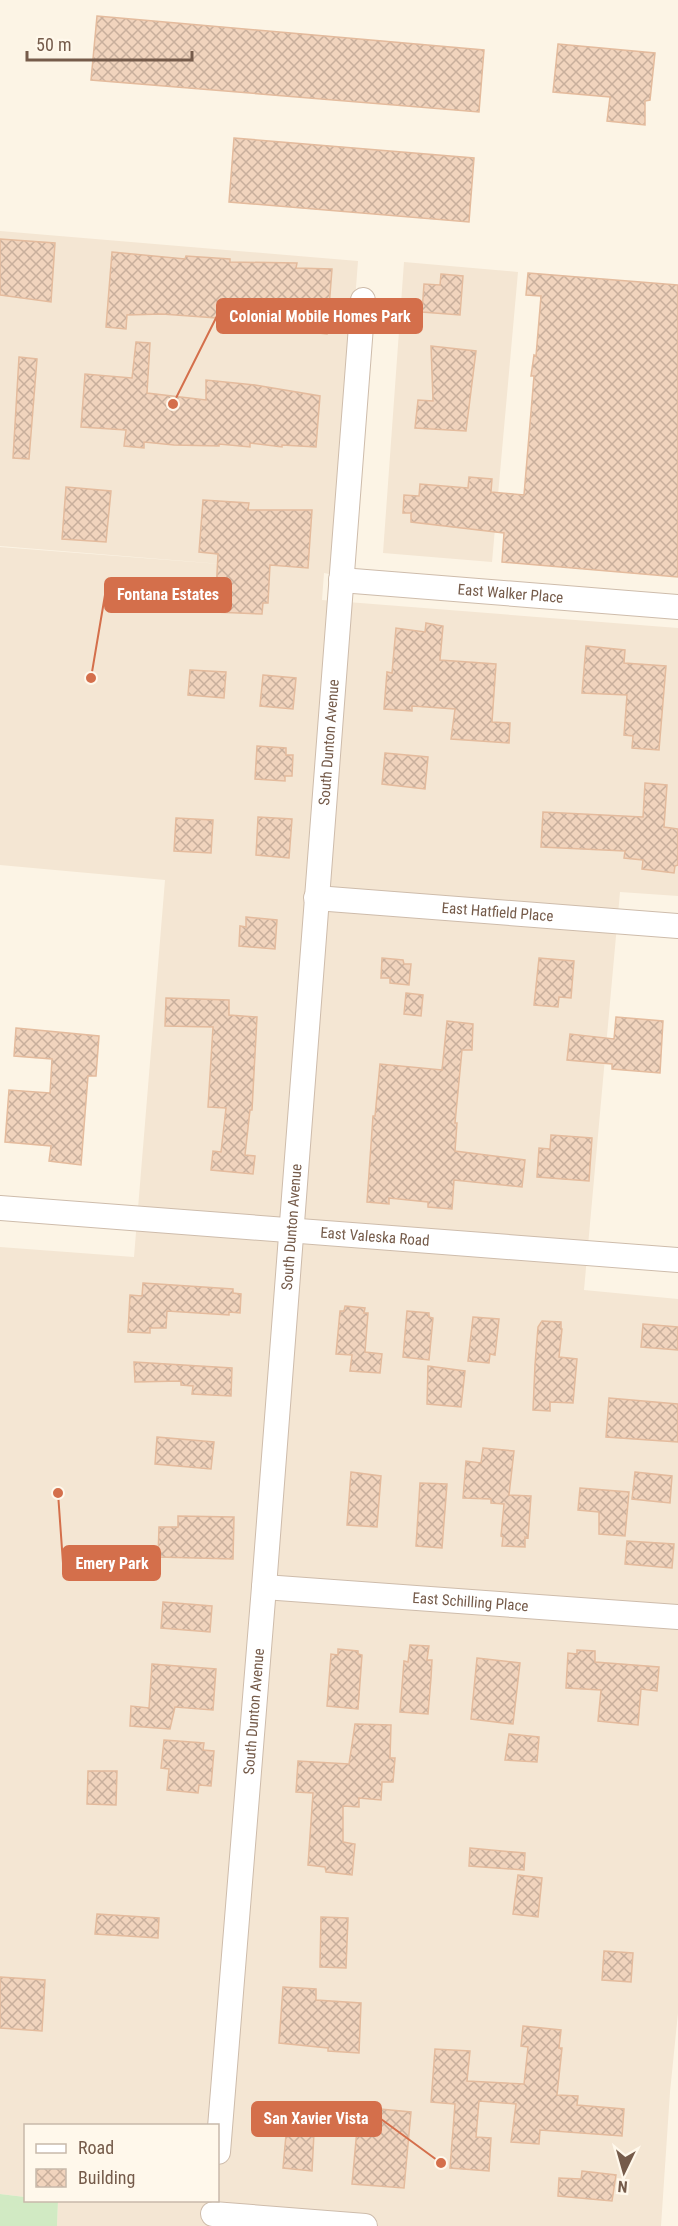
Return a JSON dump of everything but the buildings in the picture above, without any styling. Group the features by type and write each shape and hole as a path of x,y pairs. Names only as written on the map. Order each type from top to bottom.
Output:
{"street":[{"name":"South Dunton Avenue","path":"219,2140 363,300"},
{"name":"East Walker Place","path":"341,580 678,607"},
{"name":"East Hatfield Place","path":"316,898 678,926"},
{"name":"East Valeska Road","path":"0,1208 678,1260"},
{"name":"East Schilling Place","path":"264,1587 678,1617"},
{"path":"213,2213 365,2226"}],"shaded area":[{"path":"0,231 358,261 334,575 324,573 322,600 678,628 678,896 620,892 584,1290 678,1299 678,2013 661,2226 57,2226 58,2202 219,2202 219,2124 24,2124 24,2197 0,2194 0,1247 134,1257 165,880 0,865 0,547 246,566 0,546"},
{"path":"404,262 518,272 492,562 383,553"}],"green space":[{"path":"0,2194 24,2197 24,2202 58,2202 57,2226 0,2226"}],"place":[{"name":"Colonial Mobile Homes Park","path":"173,404"},
{"name":"Fontana Estates","path":"91,678"},
{"name":"Emery Park","path":"58,1493"},
{"name":"San Xavier Vista","path":"441,2163"}]}
